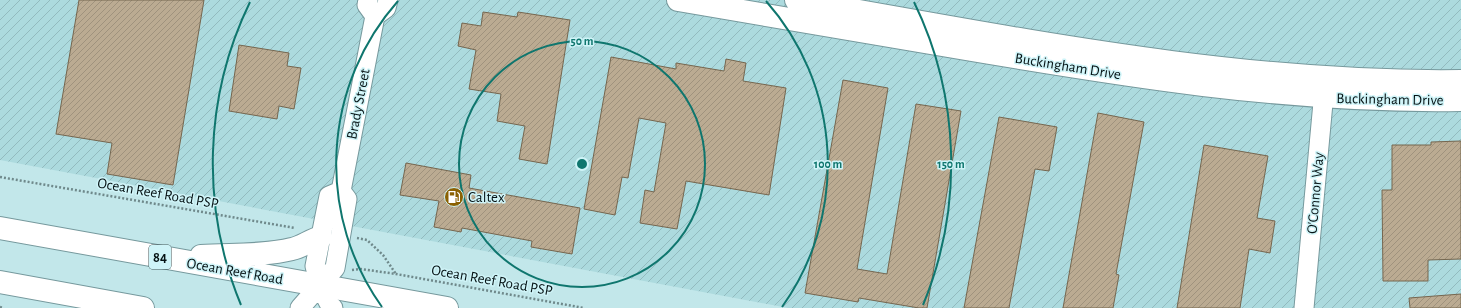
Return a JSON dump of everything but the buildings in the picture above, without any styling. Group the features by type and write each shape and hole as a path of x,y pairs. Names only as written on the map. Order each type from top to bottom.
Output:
{"street":[{"name":"Brady Street","path":"300,308 335,268 347,198 341,191 371,8 386,8 388,0"},
{"name":"Buckingham Drive","path":"678,0 740,5 1061,66 1212,87 1324,88 1461,81"},
{"name":"Buckingham Drive","path":"796,0 1064,46 1214,68 1324,88 1461,100"},
{"name":"O'Connor Way","path":"1304,308 1324,88"},
{"path":"333,308 320,286 315,266 329,196 341,191"},
{"name":"Ocean Reef Road","path":"0,228 447,308"},
{"path":"166,258 280,252 300,247 314,239 321,237"},
{"path":"0,282 142,308"}],"path":[{"name":"Ocean Reef Road PSP","path":"0,177 296,228"},
{"name":"Ocean Reef Road PSP","path":"396,274 584,308"}],"shaded area":[{"path":"0,0 1461,0 1461,308 788,308 0,160"}],"place":[{"name":"Caltex","path":"454,197"}]}
